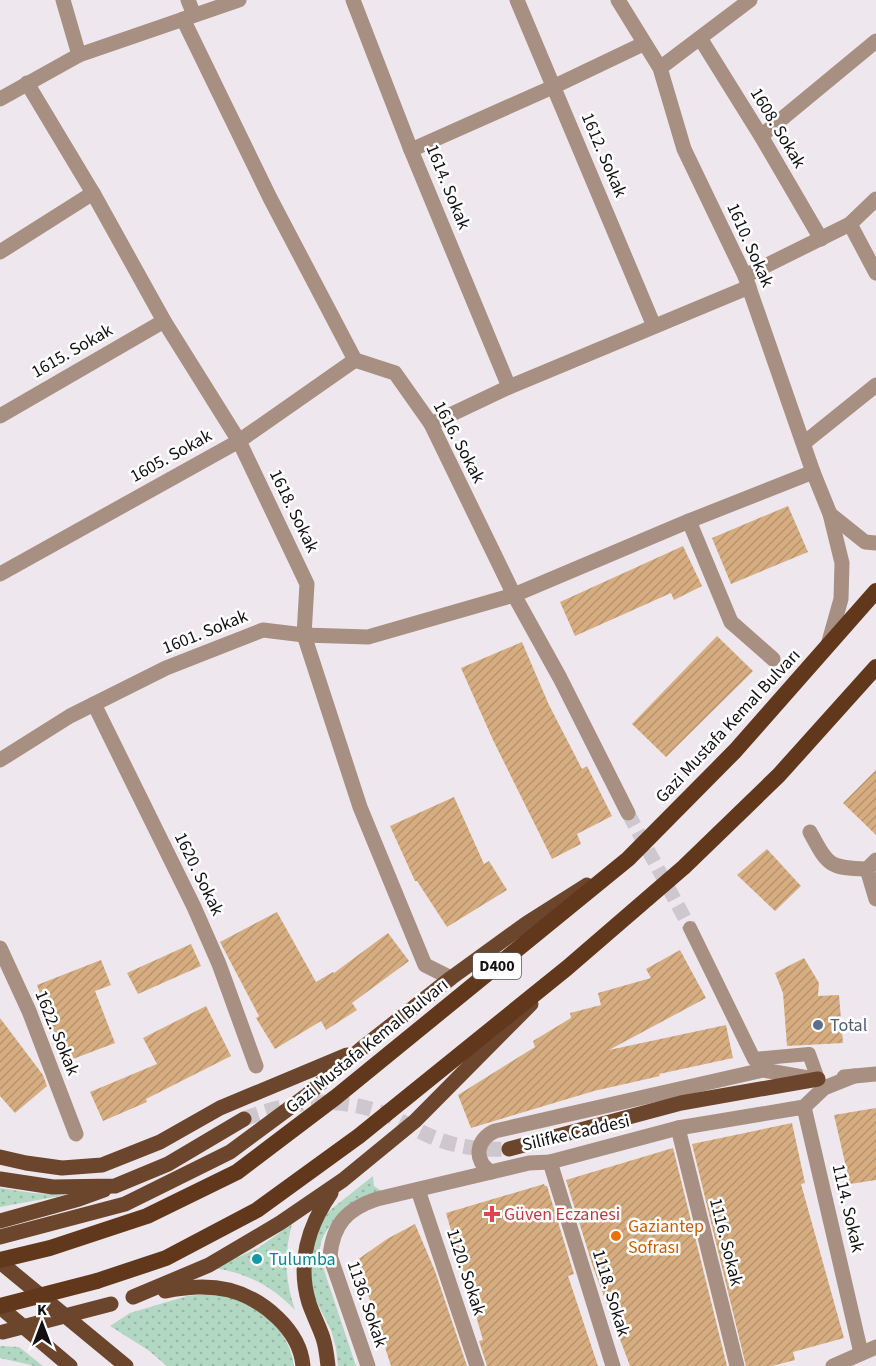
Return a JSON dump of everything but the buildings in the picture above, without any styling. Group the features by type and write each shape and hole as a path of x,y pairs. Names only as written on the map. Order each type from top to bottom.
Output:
{"highway":[{"name":"Gazi Mustafa Kemal Bulvarı","path":"0,1261 50,1248 147,1216 237,1172 336,1097 628,859 735,751 876,591"},
{"name":"D400","path":"0,1307 97,1281 166,1258 257,1210 359,1136 567,968 692,859 778,775 876,667"}],"main road":[{"path":"0,1238 125,1204 230,1152 307,1095 451,978 526,923 628,859"},
{"path":"2,1332 133,1297 209,1265 280,1223 343,1180 415,1121 567,968"},
{"path":"0,1157 62,1168 102,1165 160,1142 220,1108 361,1049"},
{"path":"509,1149 681,1103 818,1079"},
{"path":"0,1221 79,1199 168,1164 244,1119"},
{"path":"0,1179 53,1187 115,1186"},
{"path":"328,1366 324,1340 306,1288 305,1256 310,1232 321,1208 343,1180"},
{"path":"0,1261 126,1364"},
{"path":"133,1297 192,1286 230,1290 248,1297 273,1314 288,1329 299,1349 303,1366"},
{"path":"0,1307 70,1366"}],"street":[{"path":"63,0 79,55"},
{"path":"188,0 189,17 270,198 355,360"},
{"path":"0,99 79,55 239,0"},
{"name":"1614. Sokak","path":"353,0 411,150 509,387"},
{"name":"1612. Sokak","path":"517,0 654,326"},
{"name":"1610. Sokak","path":"618,0 643,44 660,68 684,149 747,282 813,472 830,514 842,563 841,599 826,649"},
{"path":"660,68 750,0"},
{"name":"1608. Sokak","path":"700,38 821,239"},
{"path":"761,136 876,41"},
{"path":"411,150 643,44"},
{"name":"1618. Sokak","path":"27,83 93,193 164,321 239,441 307,584 304,634 360,807 425,965 451,978"},
{"path":"0,252 93,193"},
{"path":"431,424 509,387 654,326 747,282 850,224 876,199"},
{"path":"850,224 876,273"},
{"name":"1615. Sokak","path":"0,416 164,321"},
{"name":"1616. Sokak","path":"355,360 395,374 431,424 514,595 560,678 628,813"},
{"name":"1605. Sokak","path":"0,574 239,441 355,360"},
{"path":"804,443 876,385"},
{"name":"1601. Sokak","path":"0,760 70,716 94,704 166,669 263,630 368,637 514,595 689,521 813,472"},
{"path":"830,514 865,542 876,543"},
{"path":"689,521 731,622 773,659"},
{"name":"1620. Sokak","path":"94,704 194,907 219,964 256,1066"},
{"path":"810,832 824,858 840,869 871,865 876,899"},
{"path":"690,928 754,1059 808,1054 818,1079"},
{"name":"1622. Sokak","path":"0,948 29,1011 76,1134"},
{"path":"491,1172 482,1164 478,1151 483,1139 495,1131 763,1070 818,1079 876,1074"},
{"path":"804,1107 824,1088 854,1076"},
{"name":"Silifke Caddesi","path":"330,1256 332,1239 338,1227 355,1208 376,1199 529,1163 550,1162 678,1128 804,1107"},
{"name":"1114. Sokak","path":"804,1107 861,1353"},
{"name":"1116. Sokak","path":"678,1128 737,1366"},
{"name":"1118. Sokak","path":"550,1162 613,1366"},
{"name":"1120. Sokak","path":"418,1190 477,1366"},
{"name":"1136. Sokak","path":"330,1256 368,1366"},
{"path":"833,1366 876,1347"}],"green space":[{"path":"373,1176 374,1186 383,1192 340,1217 324,1234 320,1245 320,1258 356,1366 338,1366 331,1330 313,1295 307,1267 324,1215"},
{"path":"0,1188 33,1193 65,1195 0,1207"},
{"path":"292,1224 287,1267 289,1289 295,1310 268,1287 237,1273 214,1268 258,1248"},
{"path":"207,1294 235,1298 266,1316 287,1343 294,1366 167,1366 148,1350 110,1326 130,1313 187,1296"},
{"path":"0,1346 19,1347 43,1366 0,1358"}],"tunnel":[{"path":"628,813 690,928"},
{"path":"244,1119 296,1105 348,1104 383,1113 446,1142 473,1148 509,1149"}],"place":[{"name":"Total","path":"818,1025"},
{"name":"Güven Eczanesi","path":"492,1214"},
{"name":"Gaziantep Sofrası","path":"616,1236"},
{"name":"Tulumba","path":"257,1259"}]}
